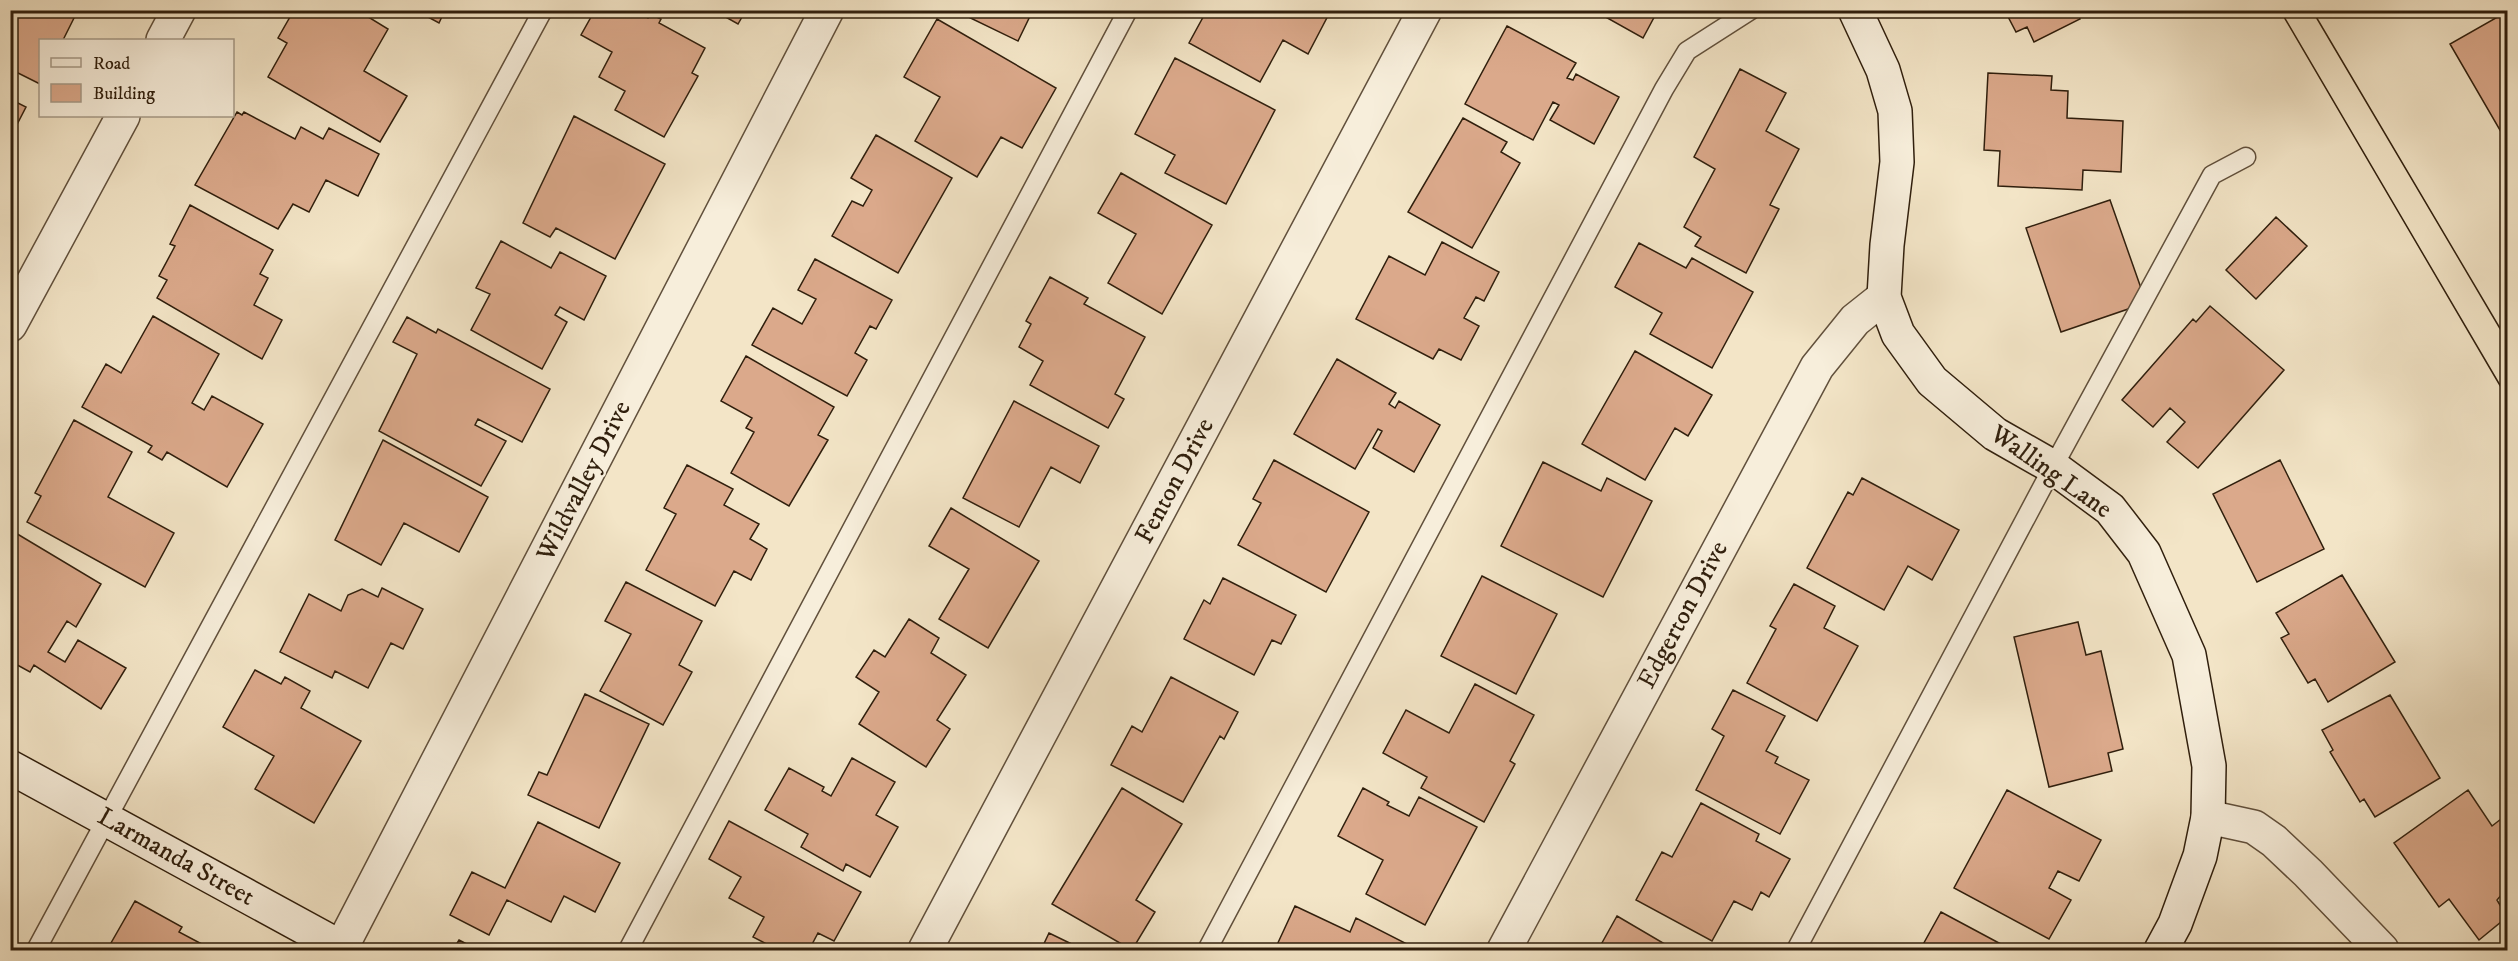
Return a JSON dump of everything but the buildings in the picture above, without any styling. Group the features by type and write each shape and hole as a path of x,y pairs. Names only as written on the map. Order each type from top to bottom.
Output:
{"street":[{"path":"164,39 179,10"},
{"name":"Wildvalley Drive","path":"341,949 827,10"},
{"name":"Fenton Drive","path":"925,951 1425,10"},
{"name":"Walling Lane","path":"1855,10 1882,70 1895,111 1897,162 1887,245 1884,297 1898,334 1932,381 1995,434 2053,467 2110,509 2144,553 2189,656 2209,766 2208,817 2200,856 2175,924 2161,951"},
{"path":"10,325 122,117"},
{"name":"Edgerton Drive","path":"1504,951 1817,367 1854,320 1884,297"},
{"name":"Larmanda Street","path":"10,767 341,949"},
{"path":"2208,817 2254,827 2274,842 2308,873 2382,951"}],"lane":[{"path":"36,951 105,819 543,10"},
{"path":"628,951 1128,10"},
{"path":"1207,951 1664,89 1687,51 1751,10"},
{"path":"1796,951 2053,467 2212,175 2246,158"}],"tram line":[{"path":"2280,10 2508,399"},
{"path":"2312,10 2508,342"}]}
